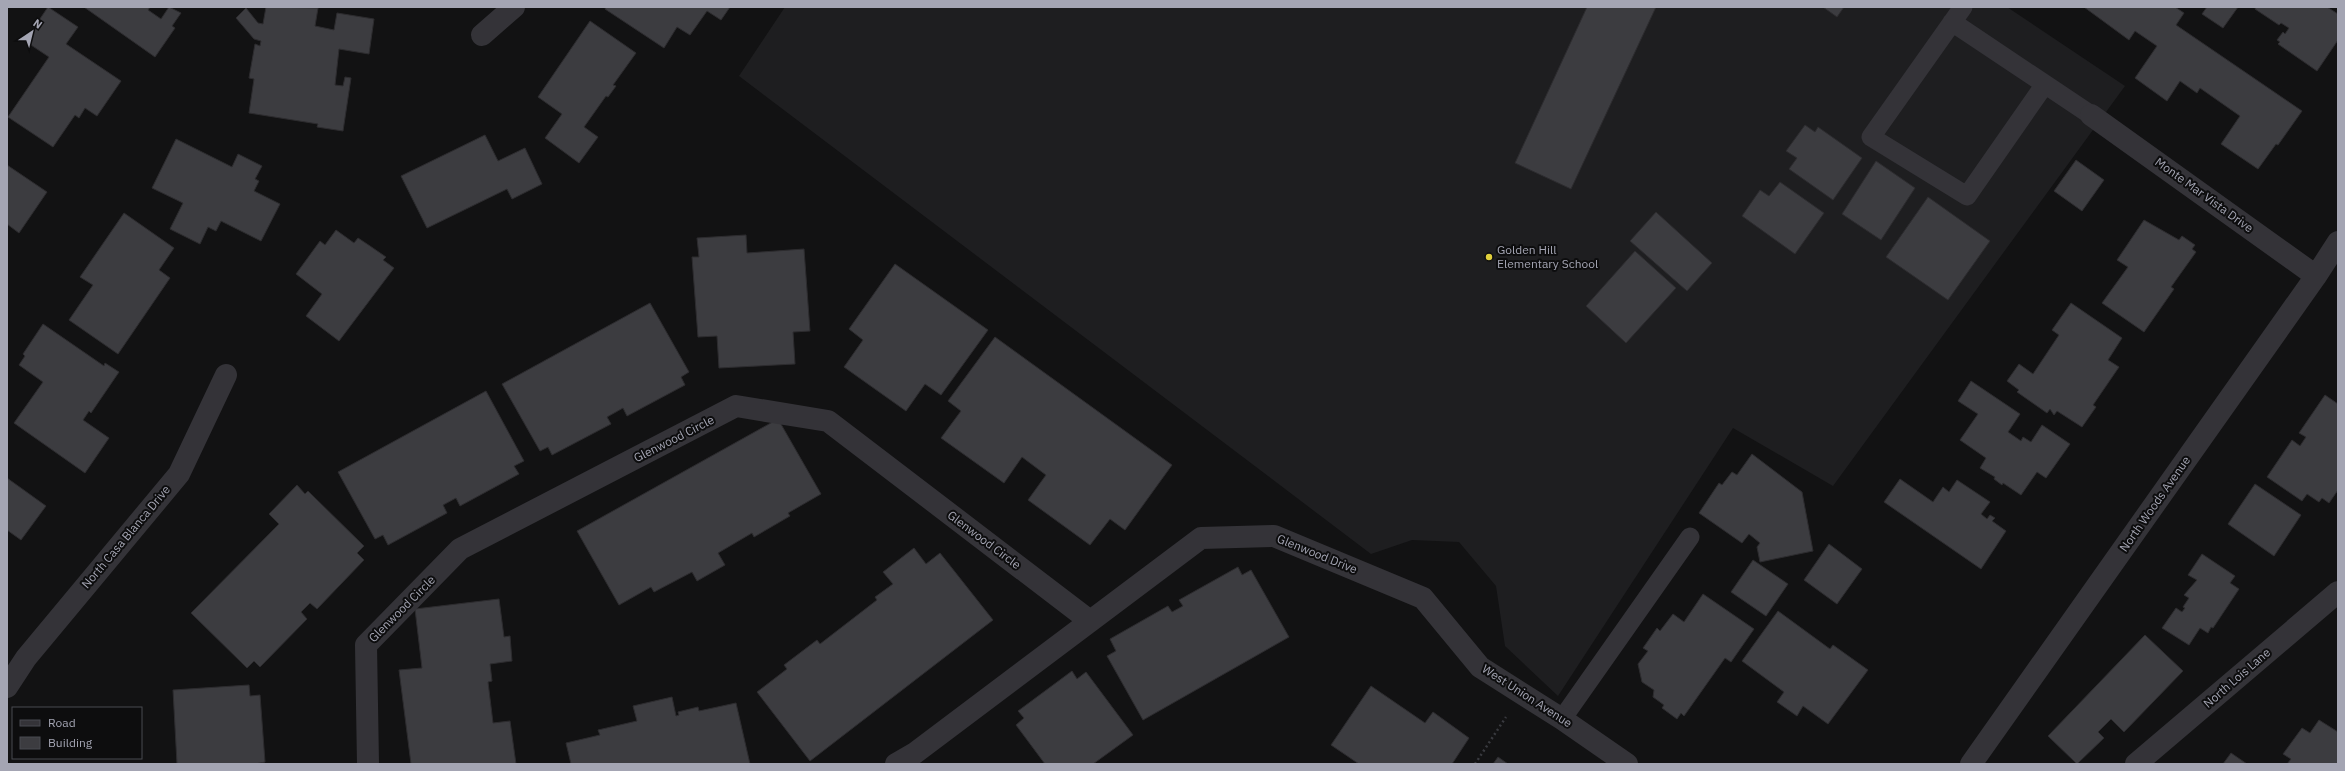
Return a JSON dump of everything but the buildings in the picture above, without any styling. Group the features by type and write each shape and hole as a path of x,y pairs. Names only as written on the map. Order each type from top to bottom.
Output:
{"street":[{"path":"482,35 514,7"},
{"name":"Monte Mar Vista Drive","path":"2091,114 2316,276"},
{"name":"North Woods Avenue","path":"1971,764 2316,276 2338,242"},
{"name":"North Casa Blanca Drive","path":"7,687 26,658 179,474 226,375"},
{"name":"Glenwood Circle","path":"368,764 366,645 460,550 736,406 828,421 1090,621"},
{"name":"Glenwood Drive","path":"896,764 915,753 1201,538 1274,536 1423,598"},
{"name":"North Lois Lane","path":"2136,764 2338,592"},
{"name":"West Union Avenue","path":"1423,598 1480,667 1562,719 1627,764"}],"lane":[{"path":"1963,7 1871,137 1967,196 2045,84"},
{"path":"1952,22 2091,114"},
{"path":"1562,719 1690,537"}],"path":[{"path":"1475,764 1522,694"}],"shaded area":[{"name":"Golden Hill Elementary School","path":"785,7 2007,7 2125,86 1833,486 1733,428 1558,696 1505,646 1496,586 1459,542 1412,540 1371,554 739,76"}],"place":[{"name":"Golden Hill Elementary School","path":"1489,257"}]}
